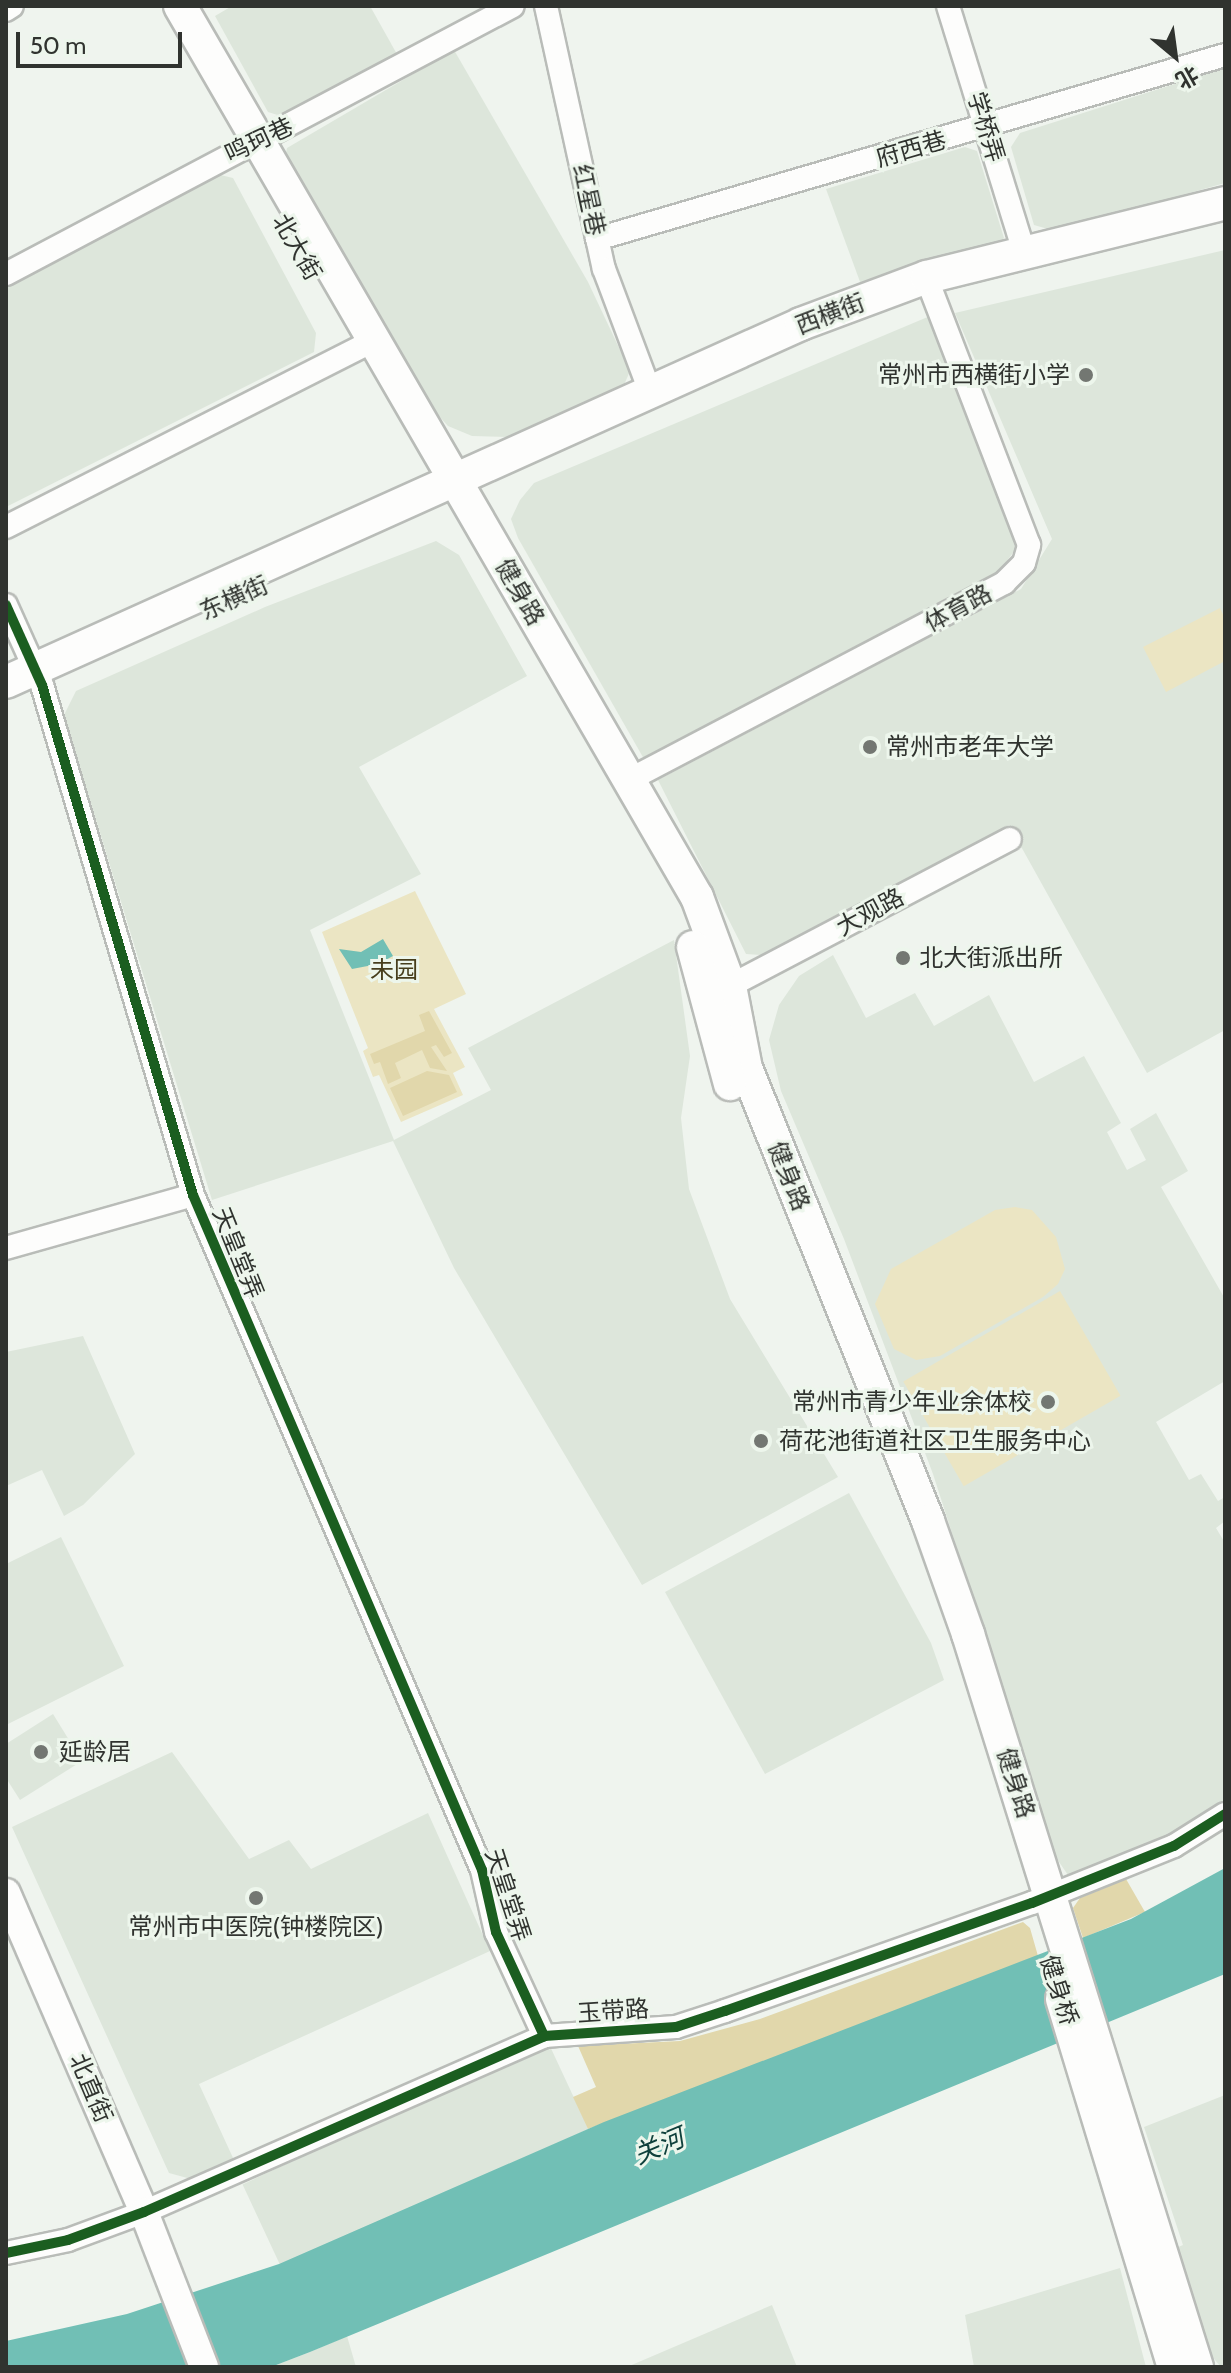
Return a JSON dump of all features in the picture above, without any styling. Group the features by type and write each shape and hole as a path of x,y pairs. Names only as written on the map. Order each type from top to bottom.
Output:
{"main road":[{"name":"北大街","path":"158,6 250,145"},
{"name":"北大街","path":"180,6 250,145 449,491"},
{"name":"西横街","path":"449,491 649,389 913,282 1023,249 1225,203"},
{"name":"西横街","path":"449,491 807,339 932,292 1225,223"},
{"name":"东横街","path":"6,701 39,677 449,491"},
{"name":"健身路","path":"449,491 629,780 697,897 730,986 746,1068 928,1521 1043,1905"},
{"name":"健身路","path":"449,491 676,903 705,978 732,1094 886,1467 1043,1905"},
{"name":"东横街","path":"6,682 39,677"},
{"name":"健身桥","path":"1043,1905 1093,2063"},
{"path":"1093,2063 1174,2367"},
{"path":"1093,2063 1197,2367"}],"street":[{"path":"6,10 12,6"},
{"name":"鸣珂巷","path":"6,274 513,6"},
{"name":"红星巷","path":"546,6 597,239 649,389"},
{"name":"学桥弄","path":"948,6 1023,249"},
{"name":"府西巷","path":"597,239 1225,55"},
{"name":"体育路","path":"629,780 1004,583 1024,563 1029,545 932,292"},
{"path":"6,527 364,345"},
{"name":"天皇堂弄","path":"6,605 39,677 193,1195 482,1870 496,1932 544,2036"},
{"name":"大观路","path":"730,986 1010,839"},
{"name":"天皇堂弄","path":"6,1248 193,1195"},
{"name":"玉带路","path":"6,2253 68,2240 144,2212 544,2036 676,2027 1043,1905 1174,1846 1225,1814"},
{"name":"北直街","path":"6,1893 144,2212 204,2367"}],"shaded area":[{"path":"232,6 370,6 398,56 287,118 268,112 215,16"},
{"path":"454,50 588,282 630,371 621,392 508,437 472,436 448,426 428,404 284,162 287,148"},
{"path":"1225,68 1225,183 1055,231 1034,225 1011,147 1020,133"},
{"path":"965,147 977,151 1004,238 996,248 863,290 826,189"},
{"path":"212,173 233,178 316,333 314,352 6,507 6,286"},
{"path":"1225,250 1225,1030 1147,1073 1009,825 761,955 746,954 658,780 1021,589 1052,539 955,313"},
{"path":"930,316 1019,545 999,571 644,759 518,538 511,519 520,500 534,483"},
{"path":"436,541 459,555 527,676 359,767 421,874 310,930 394,1140 491,1090 468,1048 674,940 690,1056 681,1118 689,1189 730,1299 838,1477 642,1585 454,1268 393,1141 212,1200 64,715 76,691 265,607"},
{"name":"常州市青少年业余体校","path":"833,955 866,1018 915,993 934,1026 989,995 1034,1082 1084,1056 1121,1123 1107,1132 1127,1170 1146,1160 1130,1129 1156,1113 1188,1171 1161,1187 1225,1299 1225,1381 1156,1422 1189,1480 1201,1474 1218,1501 1225,1497 1225,1521 1216,1528 1225,1543 1225,1805 1169,1841 1085,1875 1068,1875 1057,1859 933,1474 844,1239 781,1091 769,1040 779,1005 799,976"},
{"path":"429,1011 452,1053 444,1057 436,1045 431,1047 447,1071 430,1068 422,1050 395,1063 401,1078 388,1084 380,1062 374,1064 370,1054 425,1031 419,1015"},
{"path":"427,1071 449,1075 457,1092 403,1116 390,1088"},
{"path":"83,1336 135,1454 83,1505 64,1516 42,1470 6,1486 6,1352"},
{"path":"849,1493 931,1643 944,1680 765,1774 665,1592"},
{"path":"61,1537 124,1666 6,1725 6,1564"},
{"name":"延龄居","path":"53,1714 82,1761 20,1800 6,1778 6,1744"},
{"name":"常州市中医院(钟楼院区)","path":"172,1752 249,1859 289,1840 311,1869 428,1813 490,1951 199,2084 234,2160 191,2179 169,2173 12,1827"},
{"path":"1126,1879 1145,1912 1083,1938 1073,1908 1080,1898"},
{"path":"1023,1922 1030,1928 1038,1956 907,2007 588,2129 573,2097 596,2087 578,2046 680,2041 760,2019"},
{"path":"548,2042 589,2129 283,2271 243,2184"},
{"path":"1225,2095 1225,2367 1221,2367 1209,2353 1176,2248 1183,2245 1144,2127"},
{"path":"1120,2268 1146,2367 974,2367 965,2315"},
{"path":"772,2305 797,2367 627,2367"},
{"path":"347,2336 356,2367 271,2367 310,2352"}],"green space":[{"path":"1220,608 1225,619 1225,661 1166,692 1143,647"},
{"name":"未园","path":"415,891 466,994 434,1009 465,1067 453,1073 463,1095 401,1122 379,1075 373,1077 363,1051 368,1048 322,932"},
{"path":"1015,1207 1032,1210 1056,1237 1065,1269 1058,1284 1043,1297 940,1356 916,1360 894,1349 875,1304 891,1269 995,1210"},
{"path":"1060,1291 1120,1396 964,1486 903,1382"}],"water":[{"path":"383,939 393,956 378,964 352,969 339,949 361,952"},
{"name":"关河","path":"1225,1868 1225,1974 310,2352 271,2367 6,2367 6,2341 127,2314 279,2264 604,2122 1131,1919"}],"cycle path":[{"path":"6,605 42,685 193,1195 482,1870 496,1932 544,2036"},
{"path":"6,2253 68,2240 144,2212 544,2036 676,2027 1032,1903 1174,1846 1225,1814"}],"place":[{"name":"常州市西横街小学","path":"1086,375"},
{"name":"常州市老年大学","path":"870,747"},
{"name":"北大街派出所","path":"903,958"},
{"name":"常州市青少年业余体校","path":"1048,1402"},
{"name":"荷花池街道社区卫生服务中心","path":"761,1441"},
{"name":"延龄居","path":"41,1752"},
{"name":"常州市中医院(钟楼院区)","path":"256,1898"}]}
